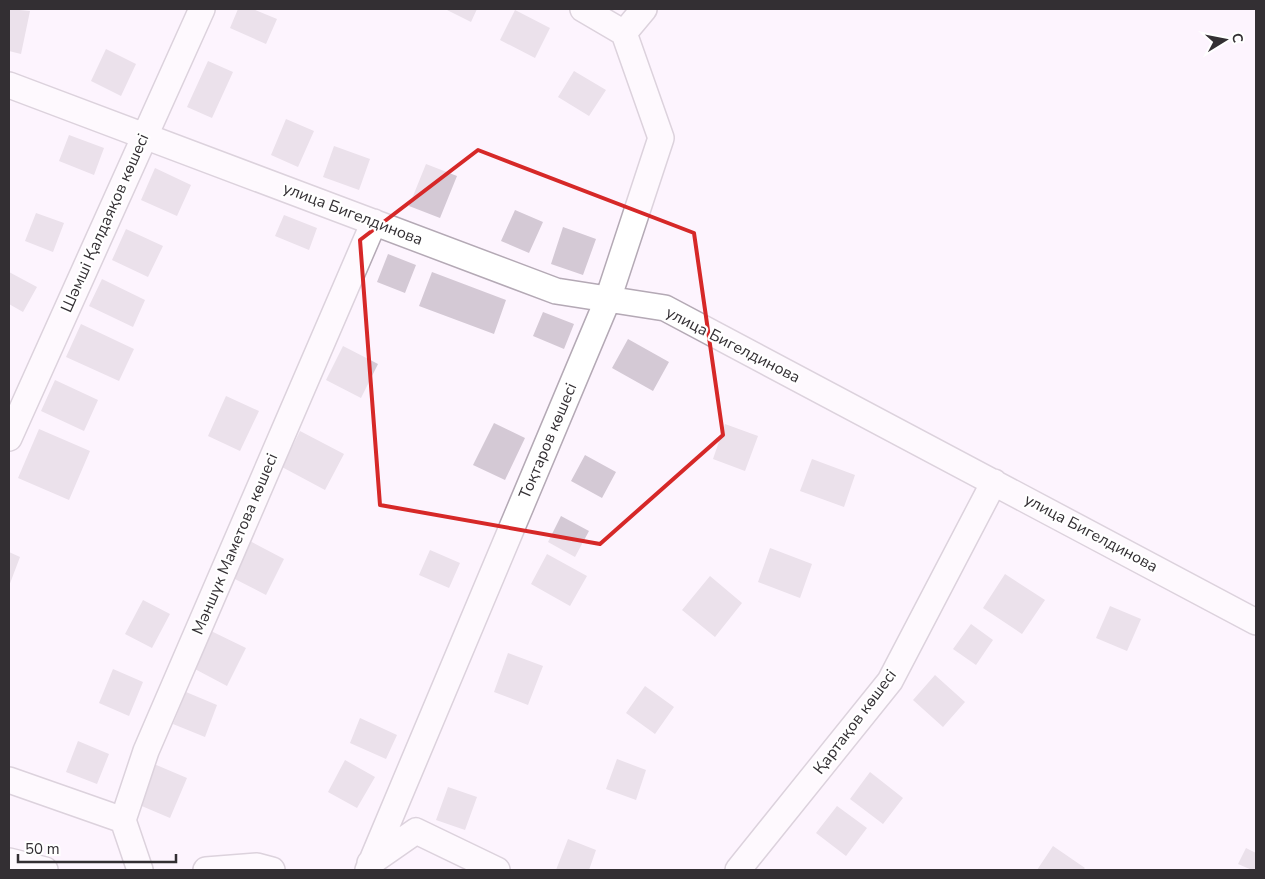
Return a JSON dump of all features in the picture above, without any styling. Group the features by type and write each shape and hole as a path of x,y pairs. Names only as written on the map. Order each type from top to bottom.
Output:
{"street":[{"name":"Шәмші Қалдаяқов көшесі","path":"9,438 202,9"},
{"path":"583,9 624,33 644,9"},
{"name":"Тоқтаров көшесі","path":"366,868 608,300 661,138 624,33"},
{"name":"улица Бигелдинова","path":"9,85 556,292 665,308 1256,622"},
{"name":"Мәншүк Маметова көшесі","path":"123,820 146,751 374,222"},
{"name":"Қартақов көшесі","path":"738,870 890,681 994,482"},
{"path":"9,780 123,820 140,870"},
{"path":"366,868 416,831 497,870"},
{"path":"9,862 45,870"},
{"path":"206,870 257,866 272,870"}],"highlighted area":[{"path":"478,150 694,233 723,435 600,544 380,505 360,240"}],"building":[{"path":"9,9 30,11 21,54 9,51"},
{"path":"238,9 253,9 277,19 266,44 230,28"},
{"path":"448,9 477,9 471,22"},
{"path":"515,10 550,28 535,58 500,40"},
{"path":"106,49 136,64 121,96 91,81"},
{"path":"208,61 233,72 212,118 187,107"},
{"path":"574,71 606,90 589,116 558,97"},
{"path":"286,119 314,131 298,167 271,155"},
{"path":"69,135 104,148 94,175 59,161"},
{"path":"334,146 370,159 359,190 323,177"},
{"path":"426,164 457,176 440,218 409,206"},
{"path":"155,168 191,185 177,216 141,200"},
{"path":"515,210 543,222 529,253 501,241"},
{"path":"36,213 64,223 53,252 25,241"},
{"path":"284,215 317,228 309,250 275,236"},
{"path":"563,227 596,239 583,275 551,264"},
{"path":"126,229 163,246 148,277 112,260"},
{"path":"388,254 416,265 405,293 377,282"},
{"path":"9,272 37,287 23,312 9,304"},
{"path":"432,272 506,300 494,334 419,306"},
{"path":"102,279 145,300 133,327 89,306"},
{"path":"543,312 574,324 564,349 533,336"},
{"path":"81,324 134,349 119,381 66,357"},
{"path":"628,339 669,362 653,391 612,368"},
{"path":"343,346 378,364 361,398 326,380"},
{"path":"55,380 98,400 84,431 41,411"},
{"path":"226,396 259,411 240,451 208,436"},
{"path":"494,423 525,438 505,480 473,465"},
{"path":"725,424 758,436 745,471 713,459"},
{"path":"39,429 90,451 69,500 18,478"},
{"path":"300,431 344,454 325,490 282,467"},
{"path":"585,455 616,472 602,498 571,481"},
{"path":"812,459 855,475 844,507 800,491"},
{"path":"561,516 589,531 575,557 548,542"},
{"path":"248,540 284,559 266,595 229,576"},
{"path":"770,548 812,564 800,598 758,582"},
{"path":"430,550 460,563 449,588 419,575"},
{"path":"9,552 20,557 9,586"},
{"path":"547,554 587,576 570,606 531,584"},
{"path":"1005,574 1045,600 1022,634 983,608"},
{"path":"710,576 742,603 715,637 682,610"},
{"path":"143,600 170,614 152,648 125,634"},
{"path":"1110,606 1141,619 1127,651 1096,638"},
{"path":"971,624 993,640 976,665 953,649"},
{"path":"211,631 246,648 227,686 193,668"},
{"path":"508,653 543,666 528,705 494,692"},
{"path":"113,669 143,682 129,716 99,703"},
{"path":"935,675 965,702 943,727 913,700"},
{"path":"645,686 674,707 655,734 626,713"},
{"path":"186,692 217,705 205,737 173,724"},
{"path":"360,718 397,735 386,759 350,743"},
{"path":"78,741 109,754 97,784 66,772"},
{"path":"617,759 646,770 636,800 606,789"},
{"path":"345,760 375,777 357,808 328,792"},
{"path":"154,764 187,778 170,818 137,804"},
{"path":"870,772 903,798 883,824 850,799"},
{"path":"448,787 477,797 465,830 436,820"},
{"path":"837,806 867,828 846,856 816,833"},
{"path":"568,839 596,850 589,870 556,870"},
{"path":"1053,846 1085,868 1083,870 1037,870"},
{"path":"1246,848 1256,853 1256,870 1238,864"}]}
